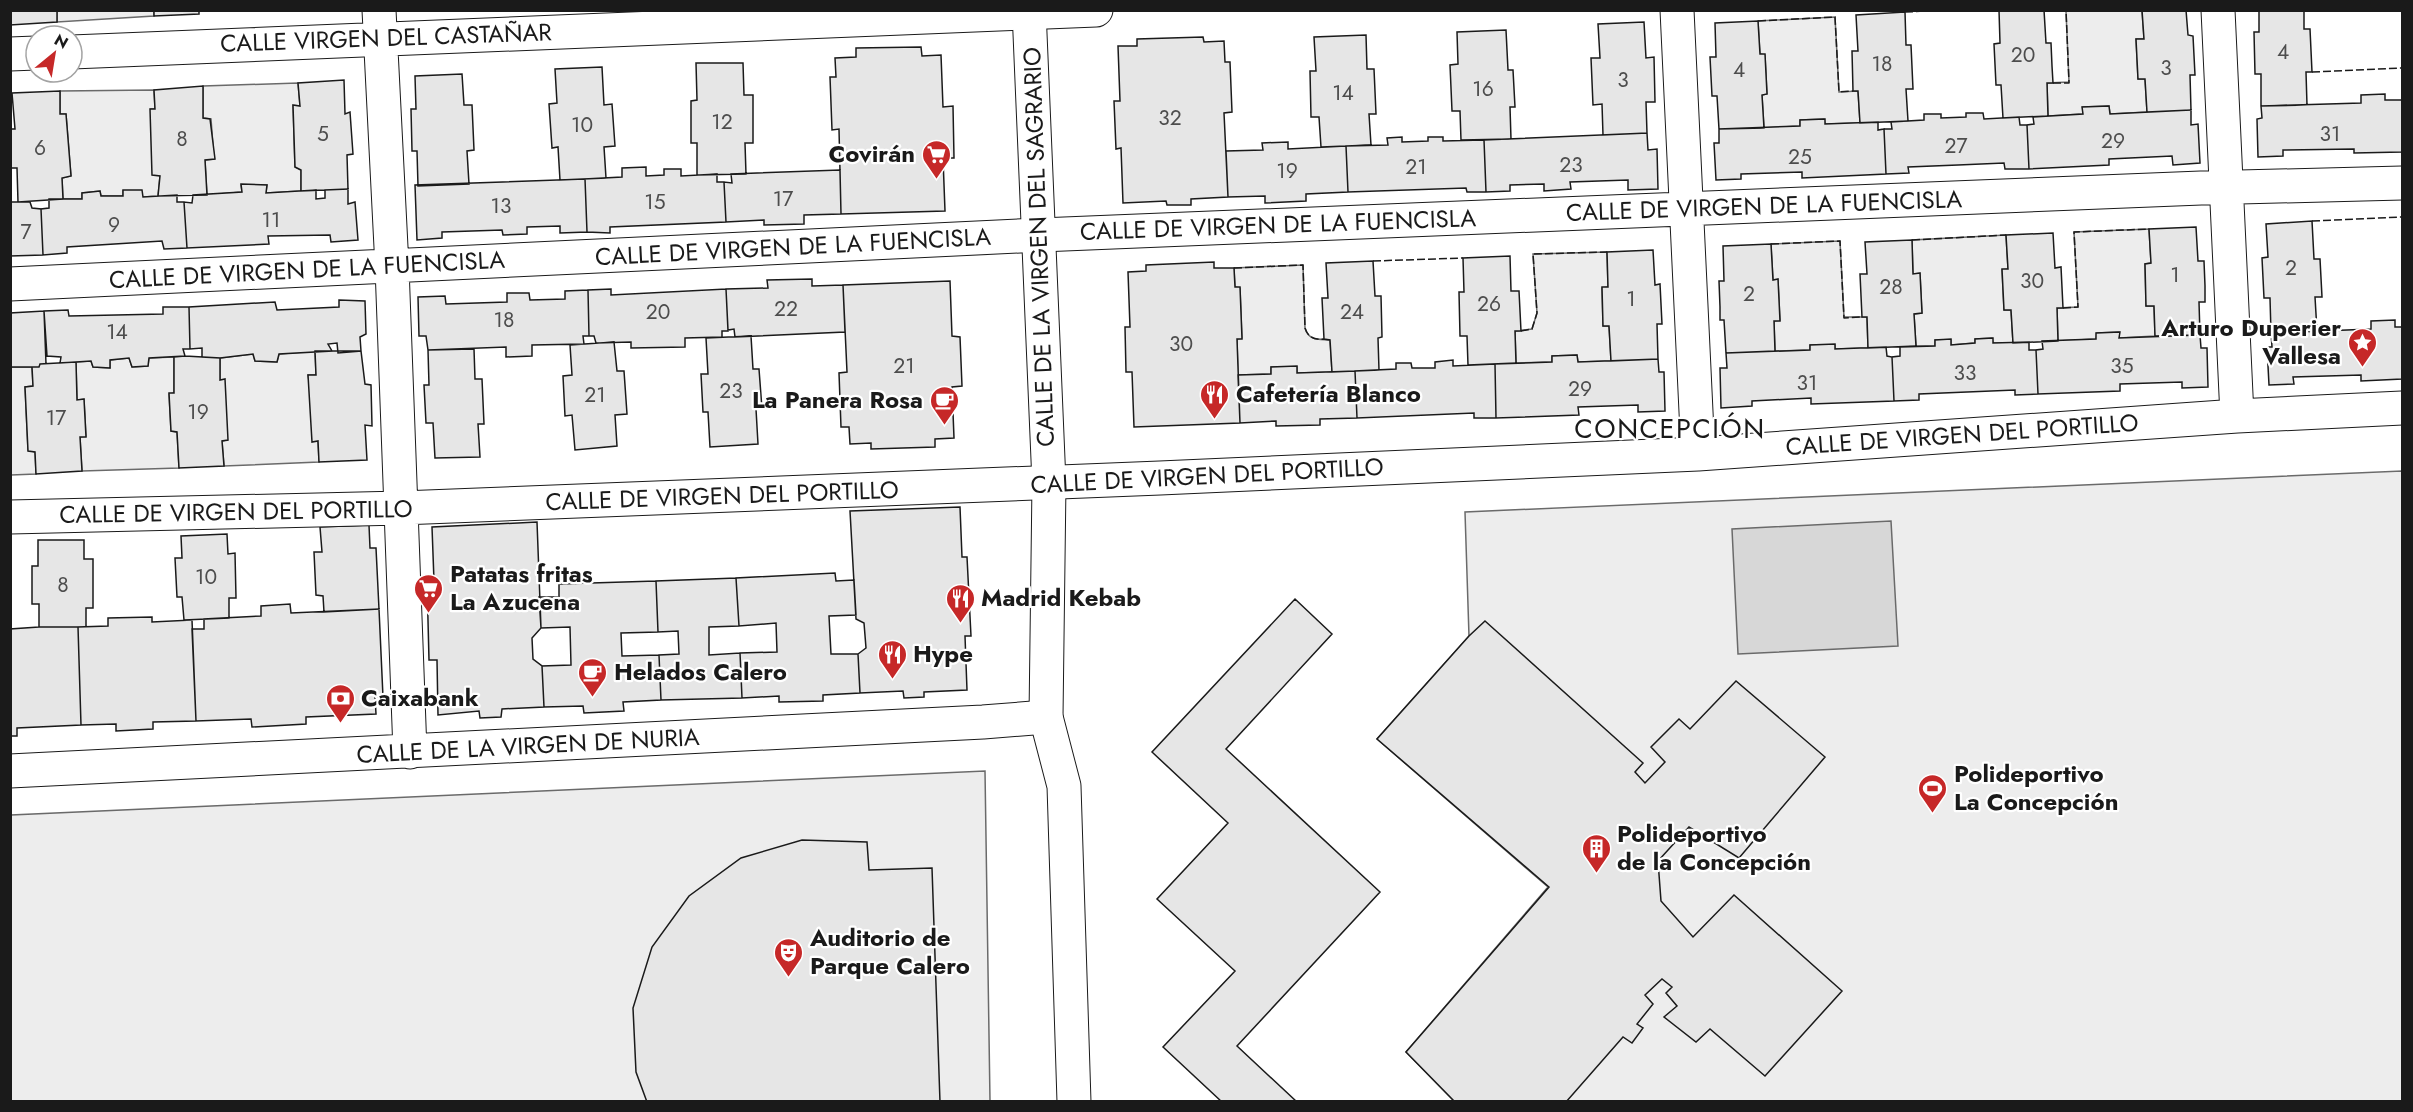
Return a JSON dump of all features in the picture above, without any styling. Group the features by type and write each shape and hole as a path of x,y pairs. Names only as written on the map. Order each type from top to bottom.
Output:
{"street":[{"name":"CALLE VIRGEN DEL CASTAÑAR","path":"84,51 380,24 1096,10"},
{"path":"1677,10 1698,454"},
{"path":"2218,10 2236,416"},
{"name":"CALLE DE LA VIRGEN DEL SAGRARIO","path":"1029,11 1049,483 1046,717 1064,786 1074,1101"},
{"path":"380,24 392,267 410,752"},
{"name":"CALLE DE VIRGEN DE LA FUENCISLA","path":"10,284 1040,235 2403,183"},
{"name":"CALLE DE VIRGEN DEL PORTILLO","path":"10,517 400,508 1049,483 1698,454 2236,416 2403,408"},
{"name":"CALLE DE LA VIRGEN DE NURIA","path":"10,771 410,752 1046,717"}],"shaded area":[{"path":"57,11 154,11 154,16 57,22"},
{"path":"2066,11 2142,11 2144,39 2136,39 2138,79 2145,79 2147,112 2110,114 2109,106 2083,107 2083,114 2048,116 2047,83 2069,82"},
{"path":"1835,17 1839,92 1858,91 1860,123 1825,124 1824,119 1800,120 1800,126 1764,128 1762,95 1767,94 1765,55 1760,54 1758,21"},
{"path":"298,83 300,106 293,105 295,167 301,170 301,191 266,193 267,185 241,185 242,192 207,195 205,160 214,159 211,119 203,118 203,86"},
{"path":"154,90 155,109 151,109 160,176 158,196 143,197 123,191 123,196 101,196 100,191 82,193 82,199 63,199 62,178 71,176 66,114 60,114 60,91"},
{"path":"2149,229 2151,263 2145,264 2146,306 2154,306 2155,336 2119,338 2119,332 2097,333 2096,339 2058,341 2057,308 2078,307 2074,232"},
{"path":"2006,235 2008,269 2002,270 2004,310 2011,310 2013,343 1993,343 1992,338 1975,339 1975,343 1951,345 1951,340 1935,340 1935,346 1916,346 1914,314 1922,313 1920,273 1913,274 1912,240"},
{"path":"1840,241 1844,317 1867,317 1868,348 1835,349 1835,345 1810,345 1810,350 1775,351 1774,321 1780,320 1778,280 1773,280 1771,244"},
{"path":"1607,252 1608,287 1602,288 1603,326 1609,326 1611,361 1578,362 1577,355 1552,356 1552,362 1516,363 1515,331 1532,329 1537,313 1533,254"},
{"path":"1303,265 1305,328 1312,337 1330,340 1332,372 1297,373 1297,367 1271,367 1271,374 1238,375 1237,339 1242,338 1240,288 1235,287 1234,268"},
{"path":"315,351 316,375 308,375 319,462 224,466 222,441 227,440 220,380 220,358 253,354 255,361 277,362 279,354"},
{"path":"174,357 174,393 169,394 171,431 177,432 179,468 82,471 80,437 86,436 84,399 77,400 76,362 91,361 93,367 110,368 110,360 129,358 132,367 148,366 149,358"},
{"path":"10,367 32,367 33,386 25,387 28,450 35,452 36,474 11,475"},
{"name":"Polideportivo La Concepción","path":"2402,471 2402,1101 1454,1101 1406,1052 1548,887 1377,739 1469,636 1465,512"},
{"path":"1891,521 1898,646 1738,654 1732,529"},
{"path":"985,771 990,1101 11,1101 11,815"}],"building":[{"path":"10,10 57,10 57,22 10,25"},
{"path":"154,10 199,10 199,14 154,16"},
{"path":"1999,10 2044,10 2046,43 2051,43 2053,83 2047,83 2048,116 2003,118 2001,85 1996,85 1994,44 2000,43"},
{"path":"2142,10 2186,10 2188,35 2193,36 2195,75 2190,75 2191,110 2147,112 2145,79 2138,79 2136,39 2144,39"},
{"path":"2259,10 2304,10 2304,29 2310,29 2312,72 2306,72 2307,105 2261,106 2261,74 2255,74 2254,32 2259,32"},
{"path":"1905,12 1906,45 1911,45 1913,89 1906,89 1908,121 1860,123 1858,91 1853,91 1852,51 1858,51 1856,15"},
{"path":"1758,21 1760,54 1765,54 1767,94 1762,95 1764,128 1719,129 1717,96 1712,96 1710,57 1716,57 1715,23"},
{"path":"1644,22 1646,58 1654,57 1655,102 1646,102 1647,133 1603,135 1602,104 1593,105 1591,58 1600,58 1598,24"},
{"path":"1506,30 1508,70 1513,70 1515,107 1510,107 1511,139 1461,140 1460,111 1452,111 1450,65 1458,64 1457,32"},
{"path":"1366,35 1367,69 1374,69 1376,114 1369,114 1371,145 1321,147 1319,117 1311,117 1310,71 1316,71 1314,37"},
{"path":"1203,37 1204,42 1224,41 1225,62 1230,62 1232,112 1224,113 1228,197 1191,199 1191,205 1167,205 1166,201 1123,203 1121,148 1116,149 1114,101 1120,101 1118,46 1137,46 1137,39"},
{"path":"921,47 922,56 941,55 943,107 953,106 954,158 943,158 945,211 841,214 839,129 832,130 830,77 836,77 835,58 856,57 856,48"},
{"path":"696,63 743,63 744,95 753,95 753,143 745,143 746,174 697,175 697,143 691,143 691,101 697,100"},
{"path":"602,67 604,105 612,104 615,146 604,147 606,178 560,180 558,147 552,148 549,104 557,103 555,69"},
{"path":"462,74 464,105 472,105 474,150 467,151 469,184 418,186 417,151 412,151 411,109 416,109 415,76"},
{"path":"344,80 345,114 350,112 353,154 347,155 348,189 301,191 301,170 295,167 293,105 300,106 298,83"},
{"path":"203,86 203,118 210,119 215,159 205,160 207,195 158,196 160,176 152,175 150,109 155,109 154,90"},
{"path":"60,91 60,114 66,114 71,176 62,178 63,199 18,202 17,168 10,168 10,129 15,129 12,93"},
{"path":"2385,94 2385,100 2402,100 2402,152 2354,153 2354,149 2283,150 2283,156 2258,157 2257,119 2262,118 2261,106 2361,103 2361,95"},
{"path":"2109,106 2110,114 2191,110 2191,125 2198,124 2200,163 2173,165 2172,156 2109,159 2109,165 2029,169 2027,125 2034,124 2033,117 2083,114 2082,107"},
{"path":"1966,113 1983,113 1984,119 2019,117 2020,125 2027,125 2029,169 2005,169 2004,163 1908,167 1909,173 1886,174 1884,129 1892,129 1891,122 1924,120 1924,114 1941,114 1941,118 1966,117"},
{"path":"1825,119 1825,124 1878,122 1878,130 1884,129 1886,174 1802,178 1802,172 1741,174 1741,179 1716,180 1714,143 1719,143 1719,129 1800,126 1800,120"},
{"path":"1647,133 1648,150 1657,149 1658,189 1628,190 1628,180 1570,182 1571,189 1544,191 1544,184 1510,185 1510,191 1486,192 1484,140"},
{"path":"1402,137 1402,142 1428,141 1428,137 1443,137 1443,141 1484,140 1486,192 1467,192 1466,188 1348,192 1346,146 1388,145 1387,138"},
{"path":"1288,142 1288,149 1346,146 1348,192 1306,194 1306,201 1265,203 1265,196 1228,197 1226,151 1263,150 1262,143"},
{"path":"646,167 646,176 664,175 664,169 681,169 681,176 717,174 717,182 724,182 726,222 610,227 610,233 587,232 585,179 622,177 622,168"},
{"path":"840,170 841,214 804,215 804,224 764,225 764,220 726,222 724,182 732,183 731,174"},
{"path":"585,179 587,232 560,233 560,226 527,227 527,234 503,235 502,230 442,232 442,238 417,240 415,185"},
{"path":"241,184 267,185 266,193 316,190 316,199 325,198 325,190 348,189 348,204 355,202 358,240 331,242 330,235 268,236 269,244 187,248 184,202 192,203 193,195 242,192"},
{"path":"123,190 142,190 143,197 177,195 177,202 184,202 187,248 164,249 162,241 67,247 67,253 43,255 41,209 49,208 49,199 82,199 82,193 100,191 101,196 123,196"},
{"path":"10,202 30,202 32,208 41,209 43,255 10,256"},
{"path":"2312,221 2314,259 2320,259 2322,297 2315,297 2317,331 2271,333 2270,298 2264,298 2262,258 2268,257 2266,224"},
{"path":"2196,227 2198,261 2204,261 2205,286 2205,302 2199,302 2200,335 2155,336 2154,306 2146,306 2145,264 2151,263 2149,229"},
{"path":"2053,233 2055,268 2061,267 2063,308 2057,308 2058,341 2013,343 2011,310 2004,310 2002,269 2008,269 2006,235"},
{"path":"1912,240 1913,274 1920,273 1922,313 1914,314 1916,346 1868,348 1867,317 1862,317 1860,274 1867,274 1865,242"},
{"path":"1771,244 1773,280 1778,279 1780,321 1774,321 1775,351 1726,353 1724,320 1720,320 1719,281 1724,281 1723,246"},
{"path":"1653,250 1655,285 1660,284 1662,324 1657,324 1658,359 1611,361 1609,326 1603,326 1602,287 1608,287 1607,252"},
{"path":"1510,256 1511,291 1519,291 1521,331 1515,331 1516,363 1468,365 1467,336 1460,336 1459,292 1464,292 1463,258"},
{"path":"1373,261 1375,296 1381,296 1382,337 1378,338 1379,370 1332,372 1330,340 1324,339 1322,298 1328,298 1326,263"},
{"path":"1214,262 1214,268 1234,268 1235,287 1240,287 1242,339 1237,339 1240,423 1134,427 1132,372 1126,372 1125,327 1130,327 1128,272 1146,271 1146,265"},
{"path":"812,279 812,286 843,285 845,332 735,337 734,329 728,330 726,289 768,288 767,280"},
{"path":"950,281 952,336 960,337 962,386 952,387 954,438 935,439 935,447 871,449 871,443 850,444 849,427 841,427 839,373 847,372 843,285"},
{"path":"611,289 611,295 726,289 728,331 722,331 722,337 685,338 685,347 631,348 631,342 596,343 594,336 589,336 588,290"},
{"path":"588,290 589,336 583,336 584,344 532,345 532,356 506,357 506,347 428,350 426,336 419,336 418,297 445,296 446,304 507,302 507,293 529,293 530,300 565,299 565,291"},
{"path":"339,300 365,301 366,334 360,337 361,351 338,353 337,343 328,344 332,351 279,354 277,362 255,361 253,354 220,358 202,357 202,348 190,349 189,307 275,302 277,310 339,307"},
{"path":"163,307 189,307 190,349 183,349 185,356 149,358 148,366 132,367 129,358 110,360 110,368 93,367 91,361 60,363 61,357 47,356 44,311 68,310 69,316 163,314"},
{"path":"44,311 46,364 40,364 39,367 10,367 10,313"},
{"path":"2395,320 2395,327 2402,327 2402,379 2361,381 2361,375 2293,377 2294,384 2269,385 2267,347 2272,347 2271,333 2371,329 2371,321"},
{"path":"2120,332 2119,338 2200,335 2201,348 2207,348 2208,387 2182,388 2182,382 2120,384 2120,391 2038,394 2036,350 2043,349 2042,341 2096,339 2096,333"},
{"path":"751,336 753,369 759,369 762,409 756,409 758,444 710,447 708,412 703,412 701,374 708,374 706,338"},
{"path":"1993,338 1993,343 2029,342 2029,350 2036,350 2038,394 2015,395 2015,390 1919,394 1919,400 1894,401 1892,357 1900,356 1900,347 1935,346 1935,340 1951,339 1951,345 1975,343 1975,339"},
{"path":"614,342 617,371 624,371 627,414 615,415 617,446 575,450 572,415 565,416 563,376 572,375 570,345"},
{"path":"1835,344 1835,349 1886,347 1887,356 1892,357 1894,401 1811,404 1811,398 1752,401 1752,406 1721,408 1720,368 1727,368 1726,353 1810,350 1810,345"},
{"path":"474,349 475,379 482,379 484,424 478,424 480,457 435,458 433,423 426,423 424,385 429,385 428,350"},
{"path":"315,351 361,351 365,384 371,385 372,426 365,425 367,460 319,462 318,441 312,442 308,375 316,375"},
{"path":"1577,355 1578,362 1658,359 1659,372 1664,372 1665,411 1638,412 1638,405 1578,407 1579,415 1496,418 1495,364 1552,362 1552,356"},
{"path":"174,357 220,358 220,380 225,379 228,440 222,441 224,466 179,468 177,432 171,431 169,393 174,393"},
{"path":"1453,360 1453,366 1495,364 1496,418 1474,418 1474,413 1357,418 1355,371 1396,369 1396,363 1411,363 1412,368 1435,368 1435,362"},
{"path":"76,362 77,400 84,399 86,437 80,437 82,471 36,474 35,452 28,451 25,387 33,386 32,367 39,367 40,364"},
{"path":"1297,366 1297,373 1355,371 1357,418 1320,419 1320,425 1276,426 1276,421 1240,423 1238,375 1271,374 1271,367"},
{"path":"960,507 962,557 967,557 971,636 965,636 967,690 924,692 924,697 904,698 903,691 860,693 858,654 866,648 864,623 856,619 850,511"},
{"path":"537,522 541,628 532,638 533,659 542,666 544,707 502,709 501,717 480,718 479,711 438,715 437,660 429,660 427,581 434,581 432,527"},
{"path":"369,525 370,548 376,548 379,609 324,612 323,596 316,595 314,552 322,552 320,527"},
{"path":"227,534 228,554 235,553 236,598 229,598 229,618 184,620 182,597 177,597 175,558 182,558 181,536"},
{"path":"38,540 84,540 84,559 93,559 93,608 86,608 86,627 39,627 39,604 32,604 32,566 38,566"},
{"path":"835,573 836,581 854,580 856,615 829,616 831,654 858,654 860,693 823,695 823,701 779,702 779,696 742,698 740,653 777,652 776,623 739,626 736,578"},
{"path":"736,578 739,626 709,627 709,655 740,653 742,698 661,700 659,655 679,654 678,631 658,632 656,581"},
{"path":"656,581 658,632 621,633 622,656 659,655 661,700 623,702 624,711 584,713 583,706 544,707 542,666 571,665 570,627 541,628 539,597 559,597 559,584"},
{"path":"1295,599 1332,634 1226,749 1380,892 1237,1046 1297,1102 1222,1102 1163,1047 1235,971 1157,899 1228,823 1152,752"},
{"path":"290,604 291,613 379,609 383,697 375,697 376,714 306,717 306,724 252,727 251,719 196,721 192,629 204,629 204,619 261,616 261,606"},
{"path":"152,617 152,622 192,620 196,721 153,722 153,729 116,731 116,724 81,725 78,627 108,626 108,618"},
{"name":"Polideportivo de la Concepción","path":"1485,621 1643,763 1635,772 1645,783 1665,762 1651,747 1679,719 1690,729 1736,681 1825,757 1739,858 1689,827 1658,861 1661,901 1693,937 1734,895 1842,991 1765,1076 1710,1029 1696,1042 1664,1017 1677,1006 1666,993 1672,987 1662,979 1645,995 1653,1004 1637,1024 1643,1028 1632,1043 1623,1037 1566,1102 1455,1102 1406,1052 1549,887 1377,739"},
{"path":"78,627 81,725 17,728 17,736 10,736 10,629"},
{"name":"Auditorio de Parque Calero","path":"802,840 867,842 869,870 932,868 940,1102 647,1102 636,1072 633,1008 652,947 689,896 741,858"}],"fence":[{"path":"1905,12 1948,10"},
{"path":"2053,83 2069,83 2066,10"},
{"path":"1758,21 1835,17 1839,92 1853,91"},
{"path":"2312,72 2402,68"},
{"path":"2312,221 2402,217"},
{"path":"2063,308 2078,307 2074,232 2149,229"},
{"path":"1912,240 2006,235"},
{"path":"1771,244 1840,241 1844,318 1862,317"},
{"path":"1521,331 1532,329 1537,313 1533,254 1607,252"},
{"path":"1373,261 1463,258"},
{"path":"1234,268 1303,265 1305,328 1312,338 1324,339"}],"place":[{"name":"Covirán","path":"936,180"},
{"name":"Arturo Duperier Vallesa","path":"2362,368"},
{"name":"Cafetería Blanco","path":"1215,420"},
{"name":"La Panera Rosa","path":"944,426"},
{"name":"Patatas fritas La Azucena","path":"429,614"},
{"name":"Madrid Kebab","path":"960,624"},
{"name":"Hype","path":"892,680"},
{"name":"Helados Calero","path":"593,698"},
{"name":"Caixabank","path":"340,724"},
{"name":"Polideportivo La Concepción","path":"1933,814"},
{"name":"Polideportivo de la Concepción","path":"1596,874"},
{"name":"Auditorio de Parque Calero","path":"789,978"}],"district":[{"name":"CONCEPCIÓN","path":"1670,429"}]}
